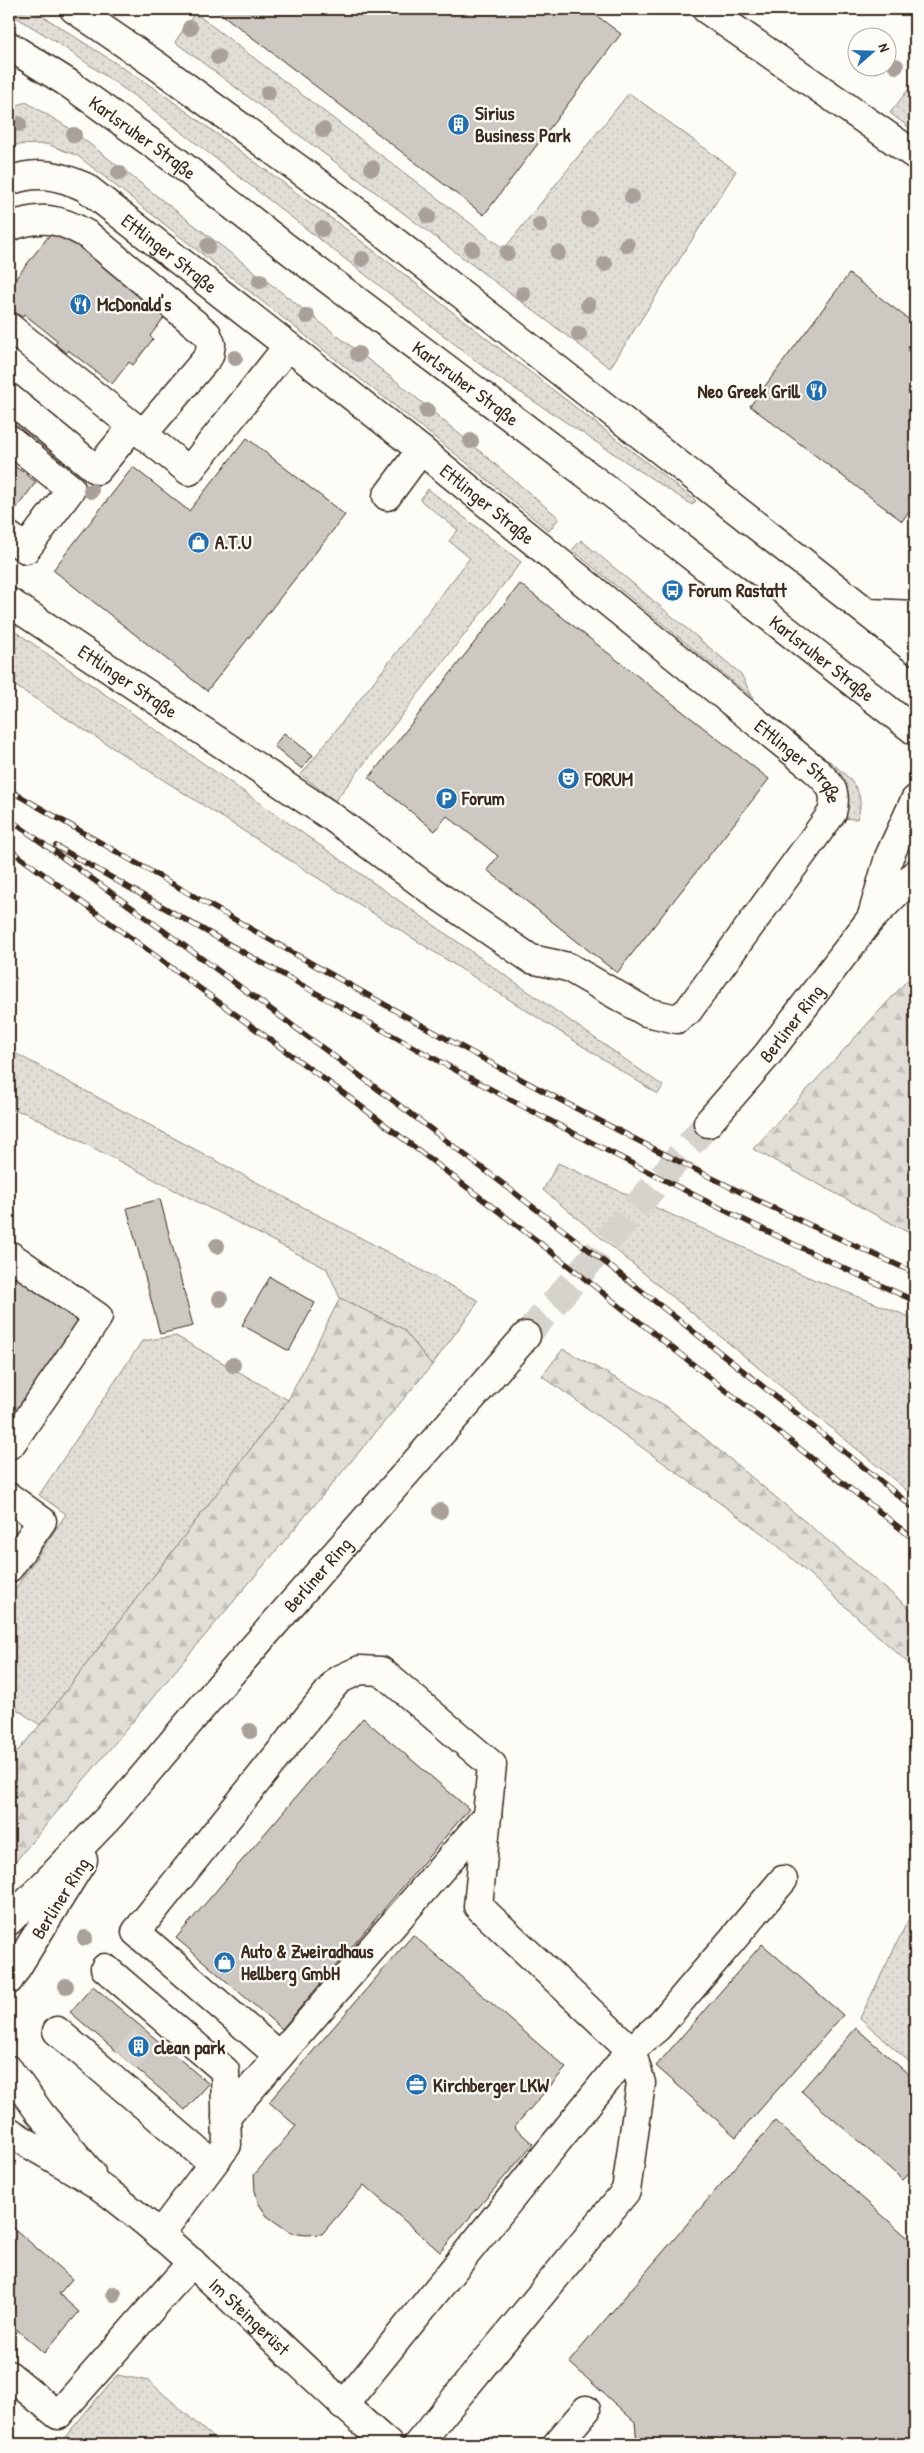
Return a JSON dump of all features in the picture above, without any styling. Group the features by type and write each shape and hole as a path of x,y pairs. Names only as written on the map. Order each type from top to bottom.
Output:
{"street":[{"path":"74,9 156,65 348,205 915,650"},
{"path":"706,9 915,155"},
{"name":"Karlsruher Straße","path":"9,46 68,83 175,160 284,246 614,495 915,731"},
{"name":"Ettlinger Straße","path":"9,180 37,173 62,177 85,187 421,450 824,778 832,788 835,800 832,813 688,1011 676,1018 646,1012 568,967 530,959 440,897 332,818 9,602"},
{"path":"9,227 29,220 55,220 72,226 95,241 207,334 211,344 209,356 97,470 9,398"},
{"path":"9,327 189,471 288,346"},
{"path":"9,438 71,489 26,549 9,536"},
{"path":"387,496 421,450"},
{"path":"868,613 915,614"},
{"name":"Berliner Ring","path":"870,920 889,857 915,800"},
{"name":"Berliner Ring","path":"708,1123 766,1055 870,920 914,878"},
{"path":"9,1255 98,1317 11,1444 9,1444"},
{"name":"Berliner Ring","path":"9,1920 111,1815 219,1687 526,1336"},
{"path":"9,1497 42,1521 9,1568"},
{"path":"278,2056 136,1932 338,1680 360,1670 381,1671 492,1765 478,1906 631,2050 641,2083 626,2190 418,2444"},
{"name":"Berliner Ring","path":"9,1980 111,1815"},
{"path":"226,2117 487,1816"},
{"path":"344,2406 631,2050 658,2027 783,1880"},
{"path":"106,1968 156,2025 225,2070 227,2144 160,2234"},
{"path":"57,2032 119,2069 212,2163"},
{"name":"Im Steingerüst","path":"9,2070 40,2113 107,2192"},
{"name":"Im Steingerüst","path":"9,2131 107,2192 160,2234 344,2406 388,2444"},
{"path":"9,2375 58,2415 192,2262"},
{"path":"557,2444 586,2410"}],"green space":[{"path":"9,9 32,9 160,92 347,230 696,501 692,505 497,377 143,102 55,41 9,13"},
{"path":"195,13 504,249 629,93 736,171 610,368 175,42"},
{"path":"915,81 915,132 890,113"},
{"path":"26,102 69,128 401,385 559,518 549,531 467,463 78,156 47,144 9,145 9,108"},
{"path":"428,489 521,562 335,801 301,775 470,558 449,541 458,530 420,500"},
{"path":"581,540 741,674 753,698 572,550"},
{"path":"9,627 663,1086 658,1094 9,682"},
{"path":"828,760 849,778 858,792 860,809 857,819 836,818 822,768"},
{"path":"915,972 915,1236 753,1149"},
{"path":"9,1050 479,1301 432,1365 403,1329 340,1298 327,1269 26,1113 9,1109"},
{"path":"558,1163 808,1277 915,1319 915,1497 543,1190"},
{"path":"340,1298 403,1329 432,1365 9,1869 9,1761 40,1725 288,1400"},
{"path":"176,1336 288,1400 40,1725 9,1704 9,1598 66,1514 39,1495 142,1341"},
{"path":"563,1349 666,1406 915,1613 915,1669 770,1539 542,1376"},
{"path":"915,1906 915,2067 860,2018"},
{"path":"117,2375 149,2381 220,2444 59,2444"}],"building":[{"name":"Sirius Business Park","path":"215,9 588,9 621,34 484,215"},
{"name":"McDonald's","path":"55,228 76,239 105,261 102,265 166,315 150,336 153,339 133,365 129,362 112,384 68,350 66,353 55,344 58,341 24,314 22,317 11,309 14,306 9,302 9,287"},
{"path":"849,274 915,324 915,503 902,521 750,406"},
{"name":"A.T.U","path":"247,438 345,515 207,691 53,570 133,467 189,511"},
{"path":"9,462 36,482 16,509 9,504"},
{"name":"FORUM","path":"520,584 769,779 617,973 487,870 498,856 447,816 435,831 369,778"},
{"path":"284,733 313,755 302,769 274,746"},
{"path":"160,1199 193,1326 160,1334 127,1208"},
{"path":"9,1272 80,1322 9,1426"},
{"path":"270,1277 315,1303 289,1351 242,1325"},
{"path":"363,1718 469,1809 282,2029 176,1938"},
{"name":"Kirchberger LKW","path":"413,1935 566,2068 514,2127 533,2144 440,2252 364,2185 322,2234 306,2235 291,2233 267,2216 259,2204 255,2191 254,2175 296,2126 269,2102"},
{"path":"762,1944 843,2015 736,2137 656,2066"},
{"name":"clean park","path":"93,1986 209,2084 185,2110 70,2012"},
{"path":"856,2028 915,2080 915,2167 903,2180 801,2091"},
{"path":"775,2121 915,2244 915,2444 637,2444 635,2422 569,2362"},
{"path":"9,2224 72,2279 59,2294 79,2312 44,2353 9,2323"}],"tunnel":[{"path":"526,1336 708,1123"},
{"path":"126,2060 149,2033"}],"railway":[{"path":"9,790 383,1004 573,1107 765,1204 915,1273"},
{"path":"9,819 240,986 581,1243 915,1509"},
{"path":"56,846 374,1025 588,1141 805,1250 915,1301"},
{"path":"9,849 350,1098 536,1240 915,1540"}],"place":[{"name":"Sirius Business Park","path":"459,124"},
{"name":"McDonald's","path":"81,304"},
{"name":"Neo Greek Grill","path":"816,391"},
{"name":"A.T.U","path":"199,542"},
{"name":"Forum Rastatt","path":"673,590"},
{"name":"FORUM","path":"569,779"},
{"name":"Forum","path":"446,798"},
{"name":"Auto & Zweiradhaus Hellberg GmbH","path":"225,1962"},
{"name":"clean park","path":"138,2047"},
{"name":"Kirchberger LKW","path":"417,2085"}]}
